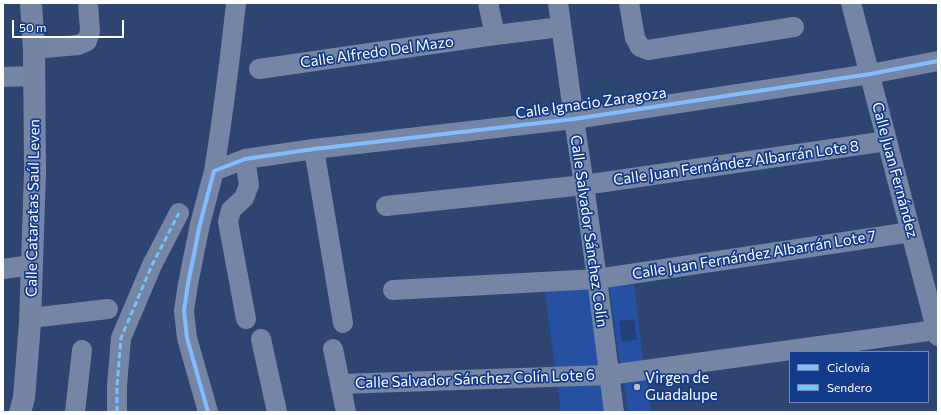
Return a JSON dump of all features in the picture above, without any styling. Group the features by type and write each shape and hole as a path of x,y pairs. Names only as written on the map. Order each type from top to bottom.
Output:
{"main road":[{"name":"Calle Cataratas Saúl Leven","path":"20,412 24,398 31,318 35,173 35,76 30,3"}],"street":[{"path":"34,48 78,45 87,41 90,31 88,3"},
{"path":"208,412 187,338 184,311 200,224 214,171 231,56 236,3"},
{"path":"488,3 495,35"},
{"name":"Calle Salvador Sánchez Colín","path":"558,3 614,412"},
{"path":"629,3 635,38 640,47 648,50 794,27"},
{"name":"Calle Juan Fernández","path":"851,3 937,333"},
{"name":"Calle Alfredo Del Mazo","path":"259,69 561,27"},
{"name":"Calle Ignacio Zaragoza","path":"214,171 245,159 314,149 574,119 870,74 938,62"},
{"path":"3,77 35,76"},
{"name":"Calle Juan Fernández Albarrán Lote 8","path":"386,206 584,185 887,141"},
{"path":"314,149 343,323"},
{"path":"245,159 249,185 244,198 231,210 228,222 246,319"},
{"path":"117,412 121,338 152,266 179,213"},
{"name":"Calle Juan Fernández Albarrán Lote 7","path":"393,290 597,279 911,232"},
{"path":"3,269 32,265"},
{"path":"31,318 108,309"},
{"name":"Calle Salvador Sánchez Colín Lote 6","path":"796,351 937,333"},
{"path":"261,339 277,412"},
{"path":"333,349 346,412"},
{"path":"75,412 82,350"},
{"name":"Calle Salvador Sánchez Colín Lote 6","path":"340,384 609,375 789,352"}],"shaded area":[{"path":"634,282 644,368 621,371 609,285"},
{"path":"590,289 606,412 561,412 545,291"},
{"path":"634,319 637,340 622,342 619,321"},
{"path":"647,379 651,412 628,412 624,383"}],"marked path":[{"path":"117,412 117,385 121,338 152,265 179,213"}],"cycle path":[{"path":"208,412 187,338 184,311 200,224 214,171 245,159 314,149 574,119 870,74 938,61"}],"place":[{"name":"Virgen de Guadalupe","path":"637,387"}]}
